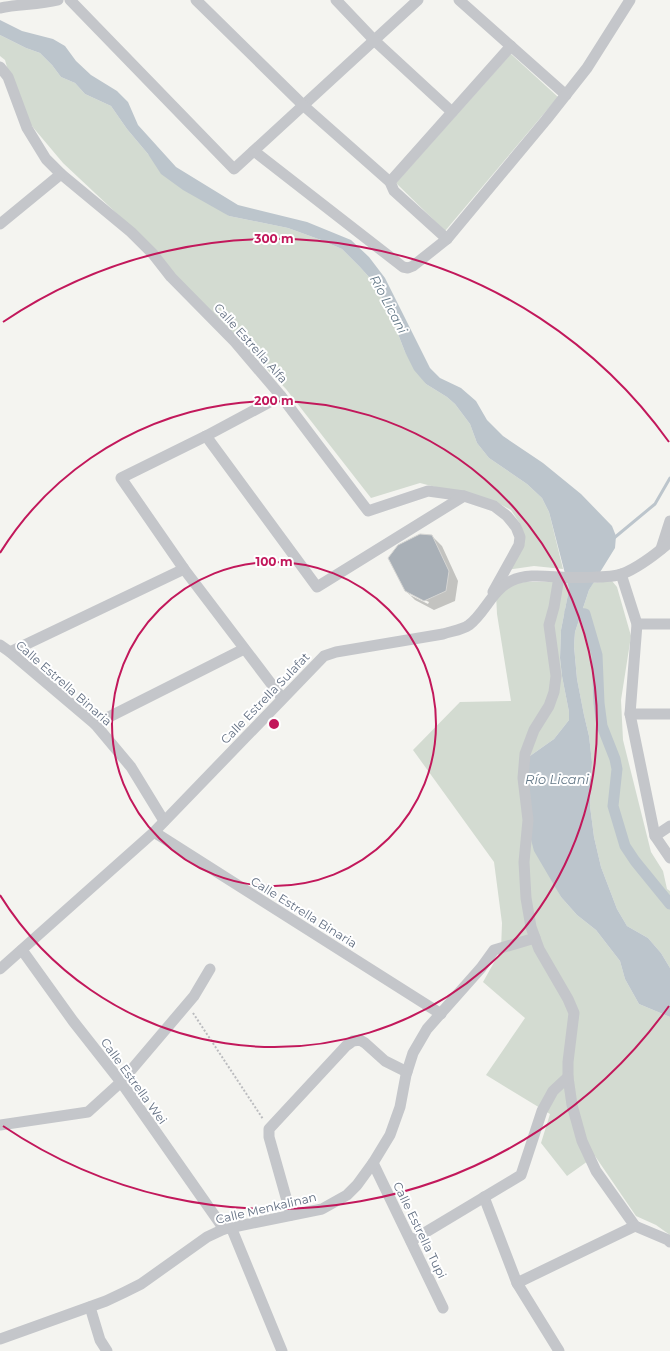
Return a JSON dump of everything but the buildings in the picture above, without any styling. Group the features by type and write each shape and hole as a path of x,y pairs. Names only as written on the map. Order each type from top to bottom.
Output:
{"street":[{"path":"0,8 16,4 58,0"},
{"path":"70,0 234,170 418,0"},
{"path":"196,0 304,106 390,182 394,191 447,239"},
{"path":"336,0 375,41 452,112"},
{"path":"459,0 566,95"},
{"path":"254,151 402,267 408,268 413,266 447,239 566,95 587,68 630,0"},
{"path":"390,182 511,46"},
{"name":"Calle Estrella Alfa","path":"0,67 8,77 27,128 34,142 46,159 61,174 137,238 153,254 171,277 235,342 281,396 368,512 428,491 464,496 494,506 507,516 516,527 520,537 519,545 487,603"},
{"path":"0,224 61,174"},
{"path":"281,396 206,436 121,478 184,569 282,698"},
{"path":"206,436 317,587 464,496"},
{"path":"660,551 670,521"},
{"name":"Calle Estrella Sulafat","path":"0,969 154,832 324,656 336,652 444,634 459,630 468,626 500,588 511,581 528,576 562,577 608,576 621,574 642,563 670,542"},
{"path":"10,652 184,569"},
{"path":"621,574 637,624 630,714 655,836 670,858"},
{"path":"562,577 549,625 556,676 554,692 548,706 534,730 525,754 524,778 528,820 524,862 526,898 531,927 538,949 568,999 574,1014 568,1062 568,1077 572,1105 582,1141 596,1171 635,1226 670,1242"},
{"path":"637,624 670,624"},
{"name":"Calle Estrella Binaria","path":"0,645 95,724 131,767 164,821"},
{"path":"95,724 244,649"},
{"path":"630,714 670,714"},
{"path":"655,836 670,826"},
{"name":"Calle Estrella Binaria","path":"154,832 441,1014"},
{"name":"Calle Menkalinan","path":"0,1339 106,1301 141,1284 207,1236 228,1228 322,1209 347,1195 357,1185 373,1163 390,1135 400,1107 407,1072 413,1053 427,1029 481,968 494,950 535,938"},
{"name":"Calle Estrella Wei","path":"22,950 73,1021 122,1082 228,1228 282,1351"},
{"path":"0,1125 88,1112 122,1082 194,996 210,969"},
{"path":"291,1215 269,1137 269,1129 346,1046 353,1041 360,1040 385,1061 407,1072"},
{"path":"411,1241 521,1175 542,1111 552,1091 568,1077"},
{"name":"Calle Estrella Tupi","path":"373,1163 443,1308"},
{"path":"484,1197 517,1283 559,1351"},
{"path":"517,1283 635,1226"},
{"path":"90,1307 100,1340 107,1351"}],"path":[{"path":"187,1003 269,1129"}],"shaded area":[{"path":"0,35 40,53 61,77 75,83 85,94 111,106 127,129 148,154 229,216 288,228 342,249 369,277 388,308 405,352 426,384 447,397 455,404 470,424 477,443 489,458 527,484 542,498 549,512 563,569 534,566 507,570 524,539 521,525 511,510 498,503 420,483 371,498 286,389 231,332 198,303 144,239 63,163 26,119 15,96 5,60 0,56"},
{"path":"511,54 558,97 445,231 396,183"},
{"path":"612,581 617,587 631,636 621,700 623,740 651,852 663,871 667,889 670,891 670,968 661,953 648,938 627,926 617,909 601,867 594,837 590,806 592,762 589,736 577,679 574,646 575,632 589,590 593,583"},
{"path":"525,582 567,582 569,589 561,630 560,658 569,720 554,739 530,756 551,877 561,897 577,915 596,930 620,961 625,979 639,1004 670,1017 670,1235 656,1225 636,1216 595,1156 567,1176 541,1143 550,1114 486,1075 525,1018 483,982 501,950 502,923 494,862 413,750 460,702 511,701 497,614 496,594 506,586"}],"water":[{"name":"Río Licani","path":"0,20 22,31 53,39 65,46 76,61 91,75 117,91 128,102 138,125 176,167 238,205 307,222 351,240 369,257 385,278 430,368 440,378 461,388 476,401 487,420 503,436 543,463 581,494 612,526 616,536 615,548 589,590 575,632 574,646 577,679 589,736 592,762 590,806 594,837 601,867 617,909 627,926 648,938 661,953 670,968 670,1017 639,1004 625,979 620,961 596,930 577,915 561,897 534,851 528,828 524,795 530,756 554,739 569,720 560,658 561,630 569,589 549,512 542,498 527,484 489,458 477,443 470,424 455,404 447,397 426,384 414,370 405,352 388,308 369,277 342,249 288,228 229,216 183,190 161,174 148,154 127,129 111,106 85,94 75,83 61,77 40,53 0,35"}],"waterway":[{"path":"614,538 655,504 670,478"},
{"path":"570,612 585,614 597,655 599,703 602,726 615,759 617,769 613,806 625,846 635,861 670,904"}]}
